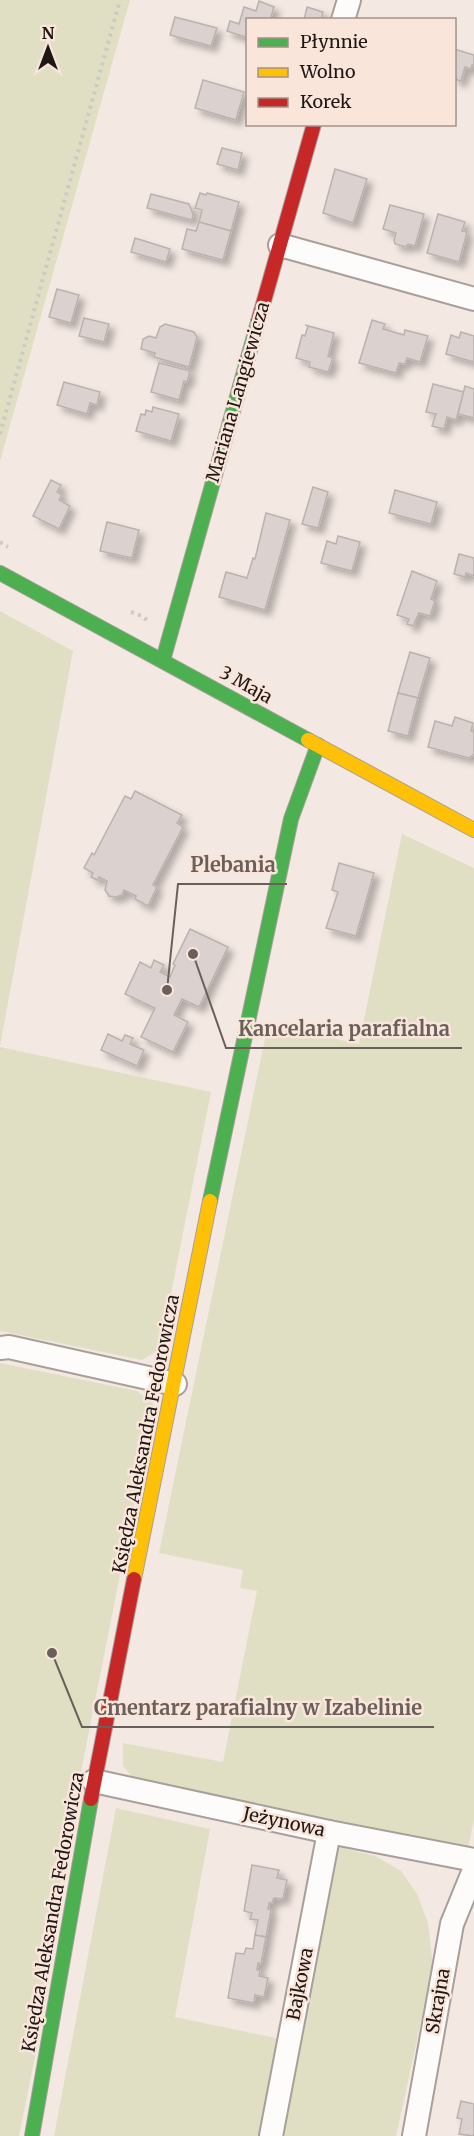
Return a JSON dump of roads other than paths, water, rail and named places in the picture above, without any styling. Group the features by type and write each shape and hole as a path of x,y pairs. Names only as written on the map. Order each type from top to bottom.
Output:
{"street":[{"path":"344,18 349,0"},
{"name":"Mariana Langiewicza","path":"163,660 313,126"},
{"path":"280,245 474,299"},
{"name":"3 Maja","path":"0,573 474,830"},
{"name":"Księdza Aleksandra Fedorowicza","path":"32,2136 94,1781 235,1077 289,830 318,745"},
{"path":"0,1348 9,1347 175,1384"},
{"name":"Jeżynowa","path":"94,1781 330,1832 474,1860"},
{"name":"Bajkowa","path":"271,2136 330,1832"},
{"name":"Skrajna","path":"414,2136 452,1924 474,1870"}],"place":[{"name":"Kancelaria parafialna","path":"193,954"},
{"name":"Plebania","path":"167,990"},
{"name":"Cmentarz parafialny w Izabelinie","path":"52,1653"}]}
